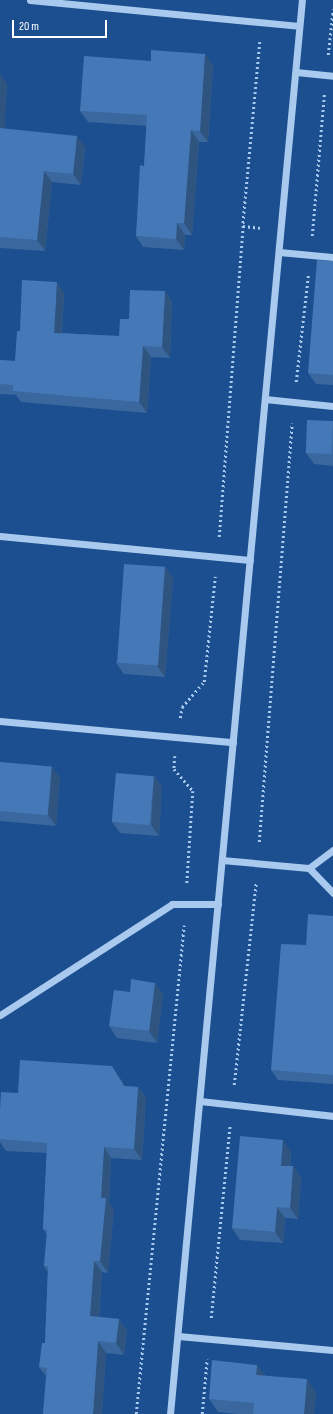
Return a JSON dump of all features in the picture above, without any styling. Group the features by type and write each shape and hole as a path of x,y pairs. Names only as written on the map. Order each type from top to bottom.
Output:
{"street":[{"path":"30,0 299,26"},
{"path":"170,1414 302,0"},
{"path":"296,72 330,76"},
{"path":"279,252 333,257"},
{"path":"265,399 333,406"},
{"path":"0,536 250,560"},
{"path":"0,721 233,742"},
{"path":"309,868 333,850"},
{"path":"222,860 309,868 333,893"},
{"path":"0,1015 172,904 218,904"},
{"path":"200,1101 333,1116"},
{"path":"178,1336 333,1350"}],"path":[{"path":"202,1414 232,1105 258,863 294,402 330,76 333,9"},
{"path":"136,1414 186,904 193,791 174,769 182,707 204,682 217,557 243,226 262,22"},
{"path":"243,226 281,230 312,237"}],"building":[{"path":"151,50 205,54 200,131 191,130 184,223 177,223 176,239 136,236 140,165 144,166 147,115 80,111 84,56 151,61"},
{"path":"0,128 77,136 73,174 44,171 37,240 0,237"},
{"path":"317,260 333,261 333,375 308,373"},
{"path":"22,280 57,282 54,333 119,336 120,319 129,319 130,290 165,291 162,347 143,346 139,402 13,391 13,385 0,384 0,360 15,361 17,331 20,331"},
{"path":"307,420 333,421 332,454 306,453"},
{"path":"124,564 165,567 158,666 117,663"},
{"path":"0,762 52,767 48,815 0,811"},
{"path":"116,773 154,776 150,825 112,822"},
{"path":"308,914 333,916 333,1075 271,1070 281,944 306,945"},
{"path":"131,979 155,983 149,1031 109,1026 114,990 130,992"},
{"path":"20,1060 112,1066 124,1086 138,1087 134,1149 104,1147 101,1198 106,1198 100,1261 94,1261 90,1316 119,1319 116,1343 98,1341 93,1414 43,1414 47,1368 39,1367 42,1343 45,1343 48,1266 44,1266 47,1230 43,1229 47,1143 0,1139 1,1092 18,1093"},
{"path":"240,1136 283,1140 281,1166 293,1166 290,1208 277,1207 275,1232 232,1228"},
{"path":"212,1360 257,1365 256,1375 307,1379 304,1414 253,1414 254,1403 209,1399"}]}
